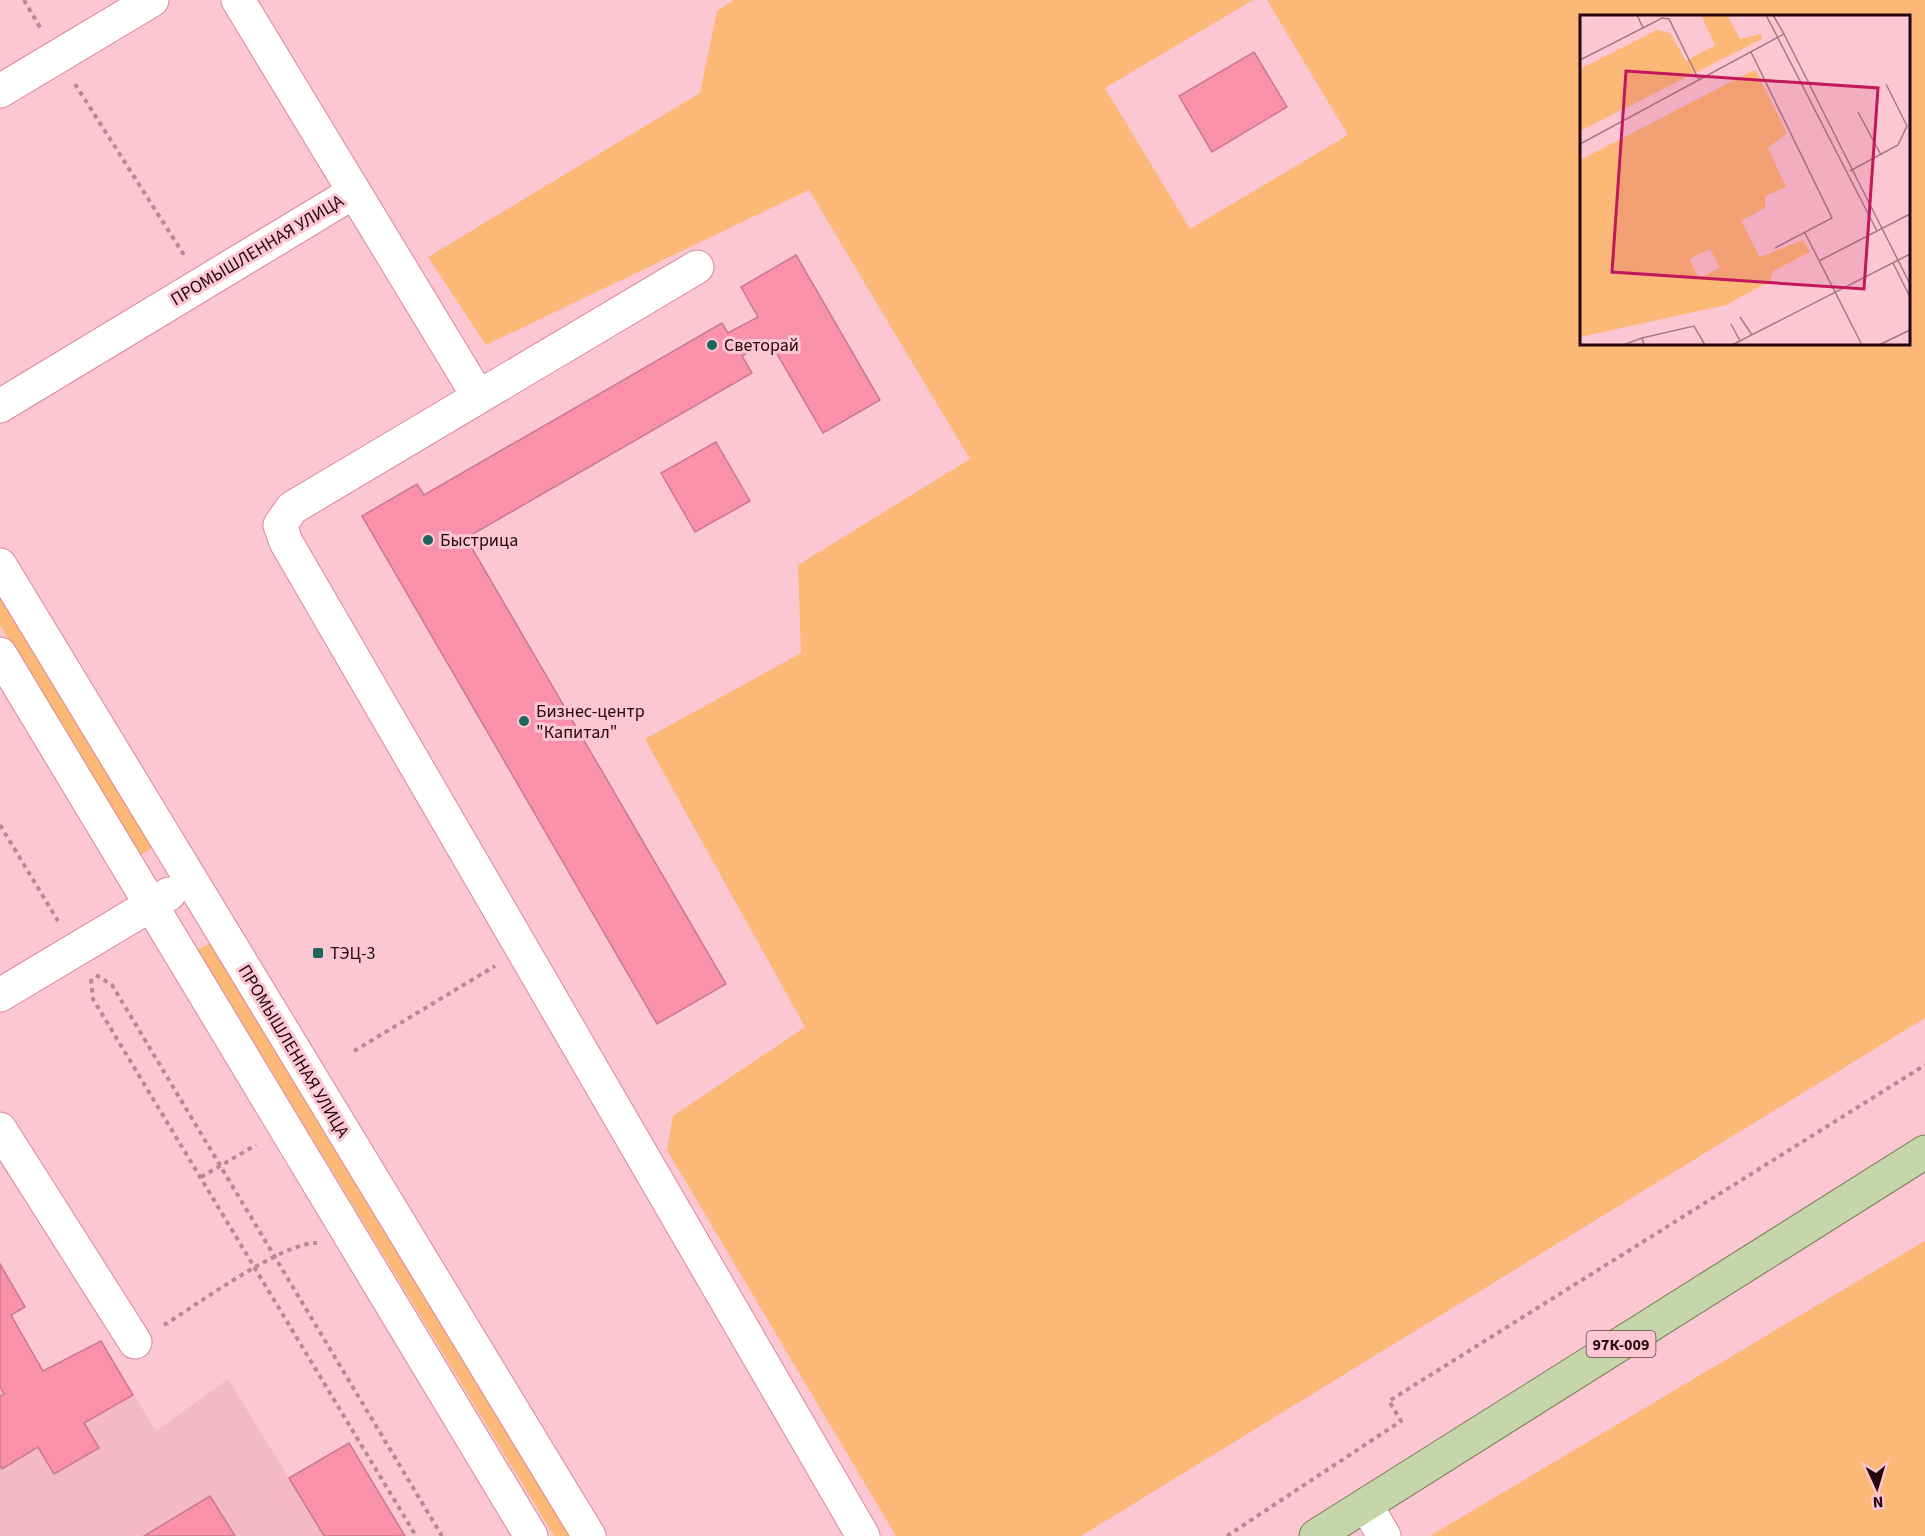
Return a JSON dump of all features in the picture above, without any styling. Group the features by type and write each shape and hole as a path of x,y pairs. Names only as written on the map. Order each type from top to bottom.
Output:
{"main road":[{"name":"97К-009","path":"1316,1536 1925,1152"}],"street":[{"path":"0,91 152,0"},
{"name":"ПРОМЫШЛЕННАЯ УЛИЦА","path":"0,406 354,192 238,0"},
{"path":"354,192 478,396"},
{"path":"697,267 292,508 280,525 286,542 521,950 863,1536"},
{"name":"ПРОМЫШЛЕННАЯ УЛИЦА","path":"0,565 589,1536"},
{"path":"0,654 531,1536"},
{"path":"0,995 191,881"},
{"path":"0,1128 135,1342"},
{"path":"1366,1505 1384,1536"}],"path":[{"path":"24,0 57,57 203,283"},
{"path":"0,825 61,924"},
{"path":"354,1051 521,950"},
{"path":"416,1536 93,999 90,972 112,985 442,1536"},
{"path":"1227,1536 1401,1421 1389,1401 1925,1065"},
{"path":"201,1177 260,1143"},
{"path":"135,1342 275,1257 305,1243"}],"shaded area":[{"path":"734,0 1253,0 1105,88 1190,229 1348,135 1267,0 1925,0 1925,1018 1081,1536 896,1536 667,1150 673,1116 805,1027 645,739 801,653 798,565 970,459 809,190 486,345 428,257 700,93 717,11"},
{"path":"0,595 152,848 139,856 0,625"},
{"path":"210,943 571,1536 554,1536 198,950"},
{"path":"1925,1241 1925,1536 1430,1536"},
{"path":"0,1264 25,1307 11,1315 43,1371 101,1341 156,1431 228,1379 289,1478 349,1443 405,1536 0,1536"}],"building":[{"path":"1254,52 1287,107 1212,152 1179,96"},
{"path":"796,255 880,400 823,433 769,340 742,356 752,373 466,538 726,984 657,1024 362,516 417,484 424,495 722,323 728,333 758,317 741,287"},
{"path":"716,442 750,501 695,532 661,473"},
{"path":"0,1264 25,1307 11,1315 43,1371 101,1341 133,1395 84,1423 99,1448 54,1474 38,1447 2,1469 0,1465 0,1396 4,1394 0,1387"},
{"path":"349,1443 405,1536 324,1536 289,1478"},
{"path":"210,1496 235,1536 144,1536"}],"place":[{"name":"Светорай","path":"712,345"},
{"name":"Быстрица","path":"428,540"},
{"name":"Бизнес-центр \"Капитал\"","path":"524,721"},
{"name":"ТЭЦ-3","path":"318,953"}]}
